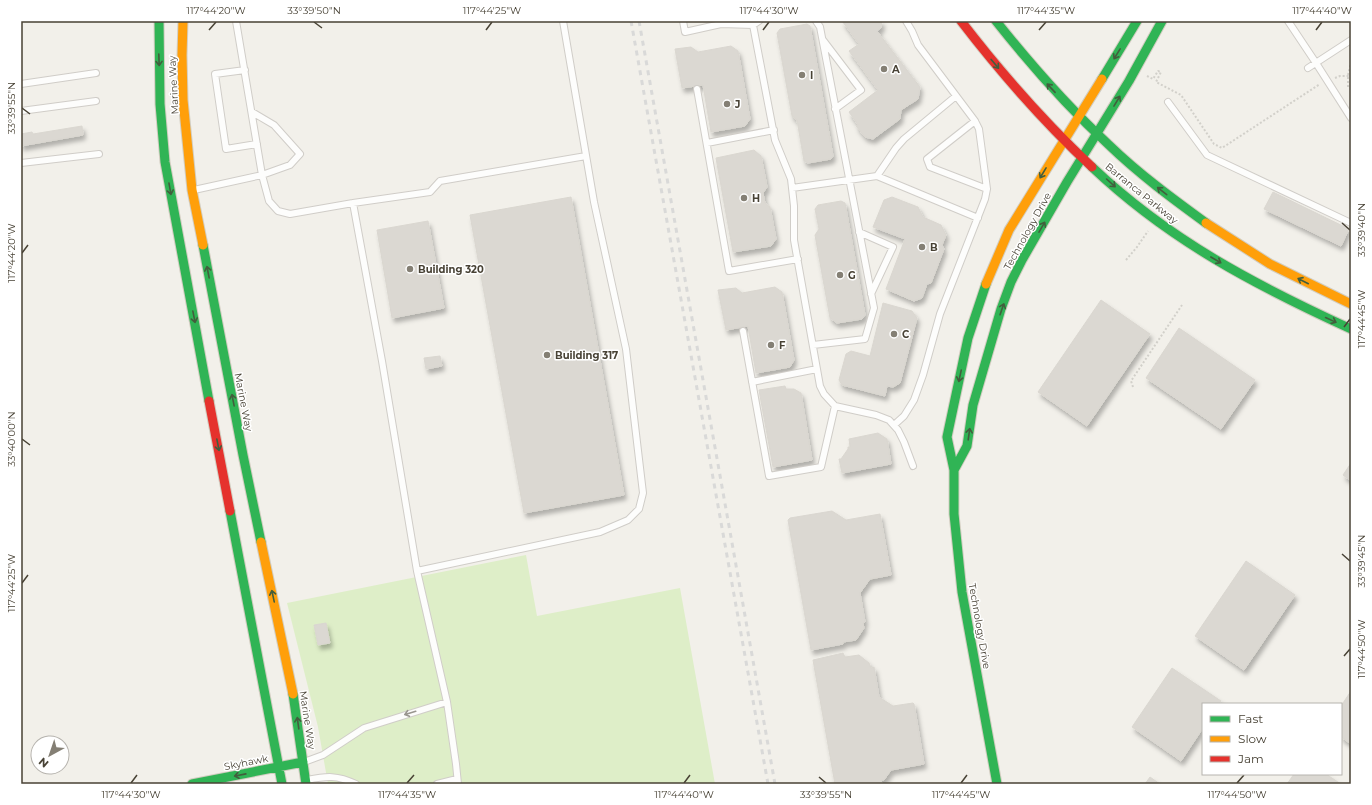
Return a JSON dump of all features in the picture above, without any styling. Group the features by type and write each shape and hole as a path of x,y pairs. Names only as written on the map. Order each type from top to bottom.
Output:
{"main road":[{"name":"Marine Way","path":"159,21 160,104 166,162 175,219 281,784"},
{"name":"Marine Way","path":"183,21 183,100 192,190 243,455 295,704 306,782"},
{"name":"Barranca Parkway","path":"961,21 1014,88 1064,140 1082,158 1155,220 1196,248 1233,270 1287,300 1351,329"},
{"name":"Barranca Parkway","path":"996,21 1038,74 1078,116 1142,175 1193,215 1245,249 1300,279 1351,304"},
{"name":"Technology Drive","path":"997,784 962,592 954,514 954,470 947,437 968,338 990,273 1009,230 1137,21"},
{"name":"Technology Drive","path":"954,470 967,446 973,405 1001,309 1011,282 1082,158 1129,81 1162,21"},
{"name":"Skyhawk","path":"192,784 303,762"},
{"path":"281,784 306,782"}],"lane":[{"path":"236,21 262,175 270,201 278,211 290,214 430,192 440,181 586,156"},
{"path":"417,571 600,532 628,520 639,509 643,493 626,349 594,202 563,21"},
{"path":"683,21 685,32 721,24 753,25 759,21"},
{"path":"813,345 864,340 874,308 820,27 816,21"},
{"path":"894,426 904,416 914,400 923,375 940,314 978,218 987,189 979,129 975,121 918,45 912,30 906,21"},
{"path":"1288,21 1351,118"},
{"path":"753,25 775,140 791,179 794,206 794,240 820,386 824,394 835,406 889,420 904,442 913,466"},
{"path":"822,39 861,90 835,109"},
{"path":"1308,68 1351,40"},
{"path":"245,70 215,74 226,149 257,144"},
{"path":"21,84 96,73"},
{"path":"698,89 729,271 798,259"},
{"path":"878,176 896,148 904,139 956,96"},
{"path":"21,111 96,101"},
{"path":"1168,102 1207,155 1351,223"},
{"path":"192,190 262,175 290,165 300,154 274,125 252,112"},
{"path":"975,121 927,158 930,167 987,189"},
{"path":"707,143 774,130"},
{"path":"21,162 99,154"},
{"path":"792,188 878,176 978,218"},
{"path":"353,203 382,361 417,571 447,702 456,764 458,782 437,784"},
{"path":"859,232 893,247 871,294"},
{"path":"743,331 769,476 822,466 835,406"},
{"path":"752,382 817,369"},
{"path":"303,762 323,755 364,728 447,702"},
{"path":"306,782 325,776 344,778 356,784"}],"path":[{"path":"1348,87 1351,63"},
{"path":"1146,75 1153,79 1158,71 1161,72 1156,82 1181,95 1214,144 1222,148 1319,84 1340,76 1350,75"},
{"path":"1126,260 1155,220"},
{"path":"1133,387 1131,381 1182,305"}],"green space":[{"path":"526,555 537,616 680,588 715,784 328,784 318,727 287,603"}],"building":[{"name":"A","path":"842,21 882,21 881,28 877,31 920,87 918,99 901,110 900,119 873,139 865,137 856,126 858,125 849,112 878,90 849,51 859,44"},
{"name":"I","path":"807,24 810,26 833,156 831,159 808,163 804,161 797,120 792,116 777,33 780,29"},
{"name":"J","path":"731,46 738,51 750,119 745,126 711,132 703,85 682,88 675,49 691,47 698,52"},
{"path":"82,126 83,135 21,146 21,134 32,132 33,134"},
{"name":"H","path":"754,150 761,156 767,187 763,193 765,203 770,207 776,239 771,246 733,252 716,158"},
{"path":"1273,192 1349,229 1341,246 1264,209"},
{"name":"Building 317","path":"571,197 624,495 524,513 470,215"},
{"name":"B","path":"892,197 918,207 923,217 941,225 946,235 942,245 944,249 931,283 927,284 922,298 914,301 886,289 905,239 873,227 884,200"},
{"name":"G","path":"841,201 845,203 865,315 862,319 837,323 830,318 815,235 819,229 815,209 818,205"},
{"name":"Building 320","path":"428,221 444,308 392,318 377,230"},
{"name":"F","path":"775,287 782,292 794,360 790,367 756,373 748,326 726,330 718,290 736,288 742,293"},
{"path":"1101,300 1150,334 1087,426 1038,392"},
{"name":"C","path":"883,303 912,311 917,318 900,383 893,387 887,386 885,396 842,385 839,380 846,354 851,351 870,356"},
{"path":"1179,328 1255,380 1221,429 1146,378"},
{"path":"440,356 442,366 426,369 424,358"},
{"path":"785,386 786,389 794,389 801,393 812,460 773,467 759,390"},
{"path":"878,433 887,439 891,464 842,473 839,459 841,459 848,447 850,447 849,439"},
{"path":"1351,463 1351,481 1343,475"},
{"path":"832,511 846,520 880,514 891,575 870,579 860,593 865,622 863,623 864,628 856,640 811,650 788,520 790,518"},
{"path":"1246,561 1295,595 1244,670 1195,636"},
{"path":"326,623 330,643 318,645 314,625"},
{"path":"843,653 845,657 859,655 869,663 871,668 874,667 879,697 893,706 914,704 924,764 891,770 884,780 881,780 882,783 835,784 813,660"},
{"path":"1172,668 1221,701 1220,703 1202,703 1202,730 1181,761 1132,727"},
{"path":"1351,691 1351,744 1342,738 1342,704"},
{"path":"1293,775 1328,775 1341,784 1287,784"},
{"path":"1150,777 1160,784 1145,784"}],"railway":[{"path":"631,21 768,784"},
{"path":"639,21 775,784"}],"traffic: fast":[{"path":"159,21 160,104 165,162 209,401"},
{"path":"996,21 1050,85 1094,131 1144,176 1206,223"},
{"path":"1102,79 1137,21"},
{"path":"954,470 967,446 973,405 1001,309 1011,282 1067,182 1129,81 1162,21"},
{"path":"1092,167 1121,193 1182,239 1247,278 1351,329"},
{"path":"203,245 261,542"},
{"path":"986,284 968,338 947,437 954,470 954,514 962,592 997,784"},
{"path":"230,511 282,784"},
{"path":"293,694 306,784"},
{"path":"192,784 303,762"}],"traffic: slow":[{"path":"183,21 183,100 192,190 203,245"},
{"path":"986,284 1009,230 1102,79"},
{"path":"1206,223 1270,264 1351,304"},
{"path":"261,542 293,694"}],"traffic: jam":[{"path":"961,21 1024,97 1057,133 1092,167"},
{"path":"209,401 230,511"}],"place":[{"name":"A","path":"884,69"},
{"name":"I","path":"802,75"},
{"name":"J","path":"727,104"},
{"name":"H","path":"744,198"},
{"name":"B","path":"922,247"},
{"name":"Building 320","path":"410,269"},
{"name":"G","path":"840,275"},
{"name":"C","path":"894,334"},
{"name":"F","path":"771,345"},
{"name":"Building 317","path":"547,355"}]}
